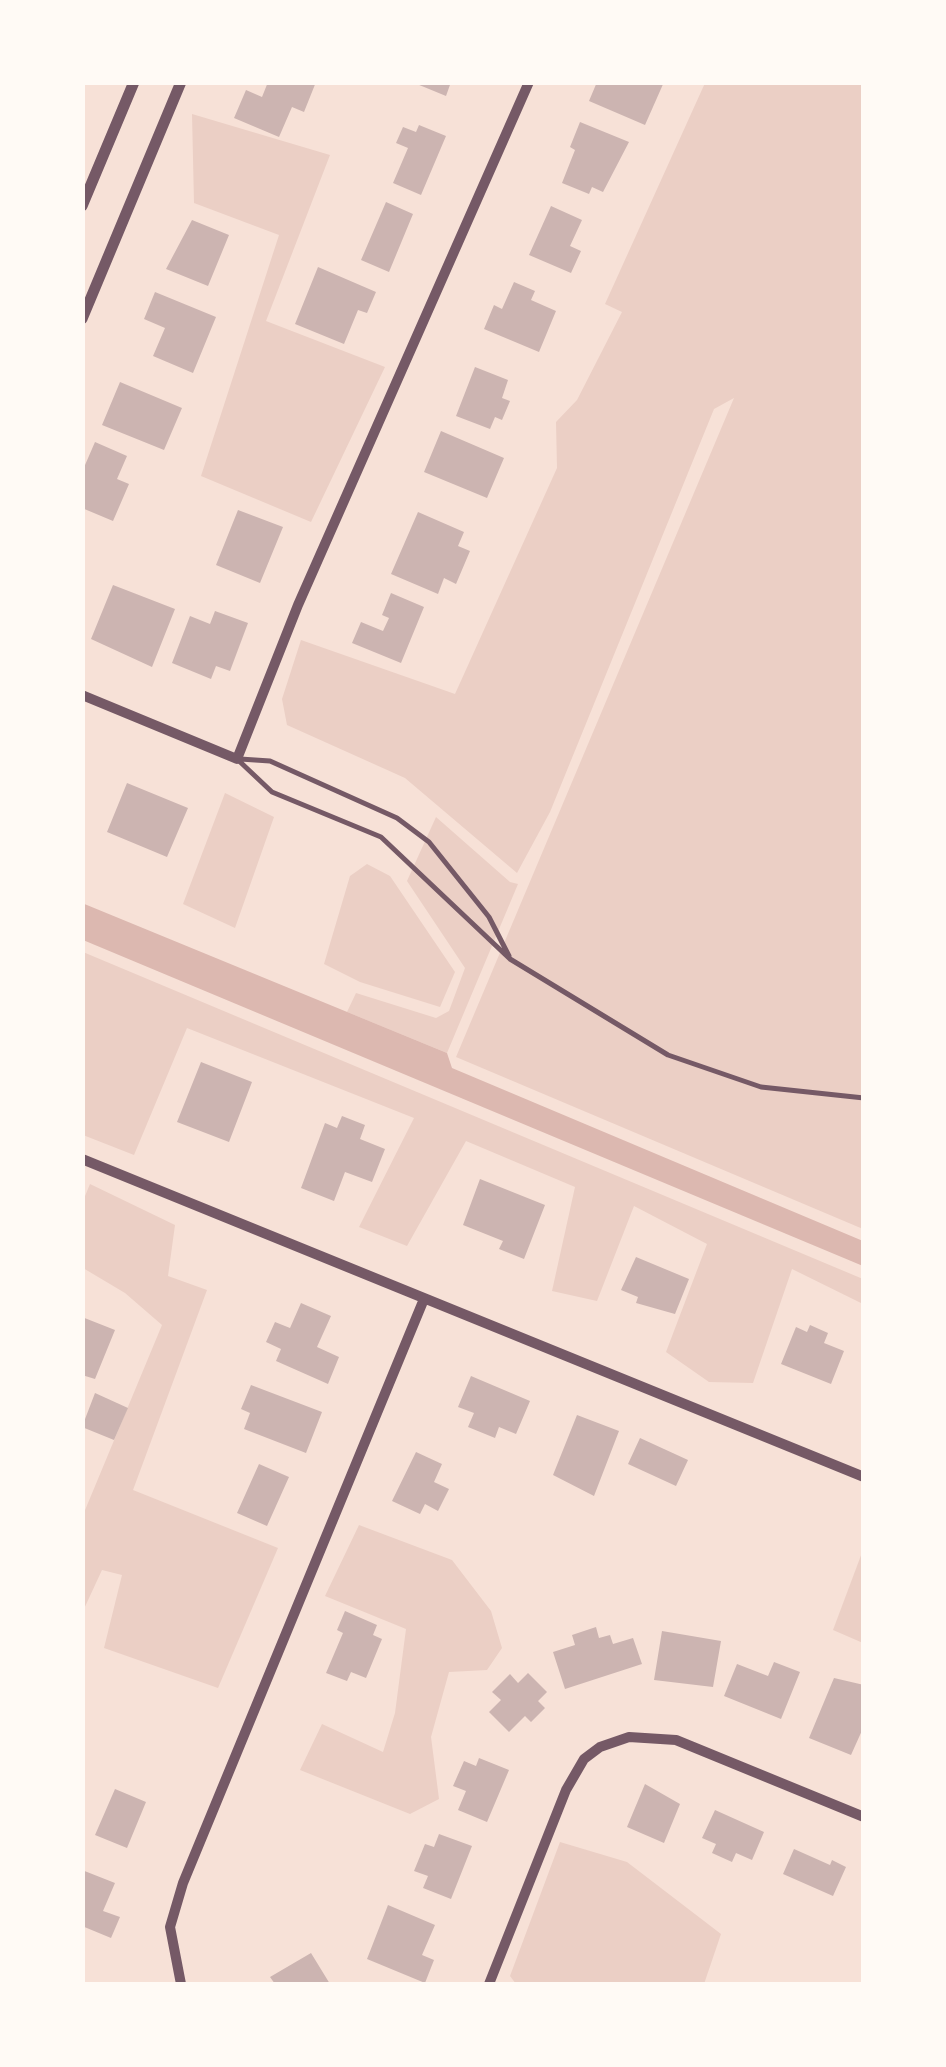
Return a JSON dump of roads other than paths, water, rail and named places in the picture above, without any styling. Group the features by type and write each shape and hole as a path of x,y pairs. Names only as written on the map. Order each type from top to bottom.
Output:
{"street":[{"path":"82,206 134,82"},
{"path":"82,319 181,82"},
{"path":"82,695 237,758 298,605 529,82"},
{"path":"82,1158 864,1477"},
{"path":"181,1984 170,1927 183,1883 424,1299"},
{"path":"488,1984 566,1790 584,1759 600,1747 629,1737 676,1740 864,1817"}],"lane":[{"path":"237,758 272,792 381,838 510,959 668,1055 762,1087 864,1098"},
{"path":"237,758 270,762 396,818 429,842 489,917 510,959"}]}
